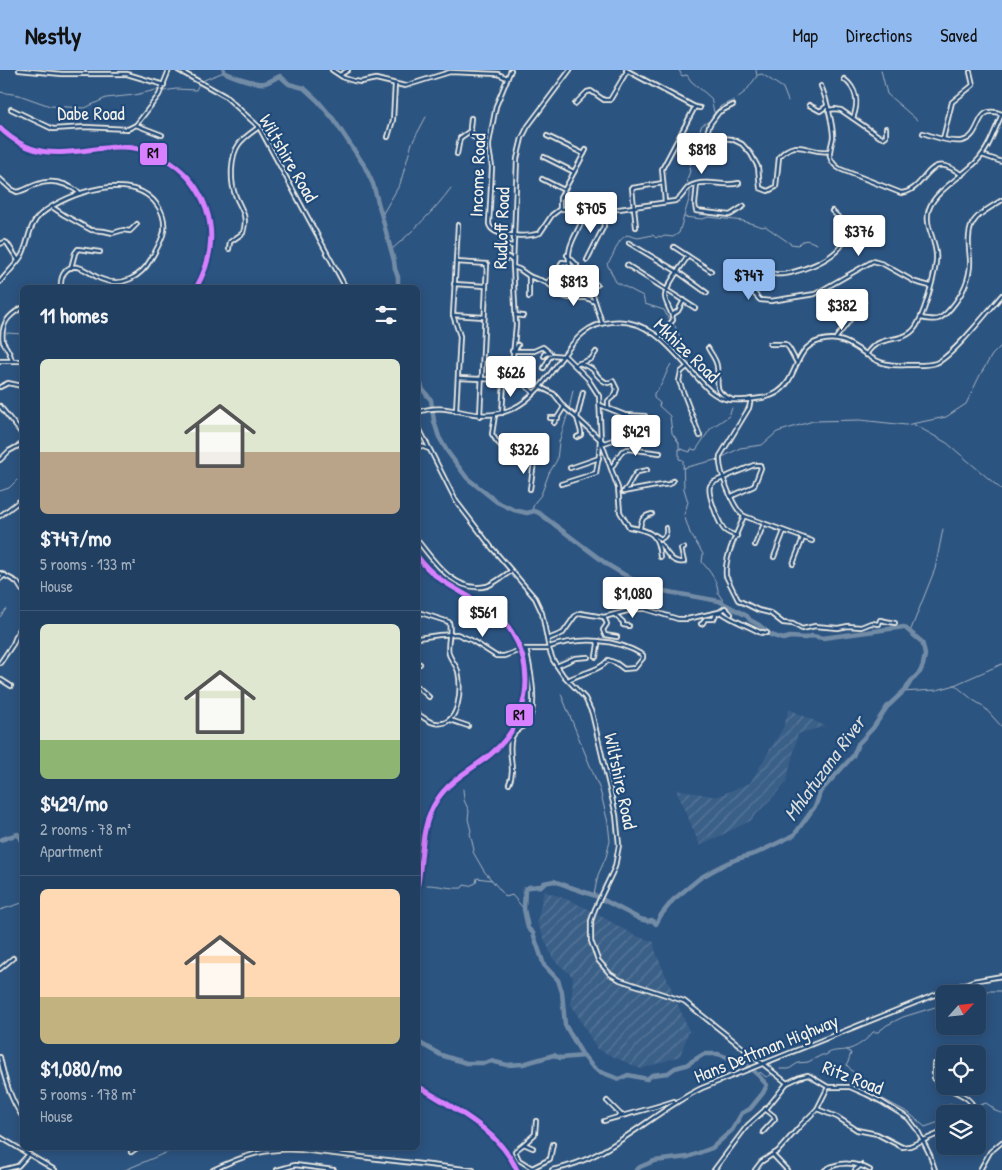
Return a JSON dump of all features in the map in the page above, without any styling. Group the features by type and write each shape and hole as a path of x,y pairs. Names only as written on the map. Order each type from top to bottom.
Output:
{"street":[{"path":"20,70 62,74 89,72 127,74 164,85"},
{"name":"Dabe Road","path":"13,110 53,129 85,127 125,129 136,124 159,95 169,70"},
{"name":"Wiltshire Road","path":"178,70 225,96 259,127 344,285"},
{"path":"332,70 357,82 376,79 408,86 442,73 450,72 498,74 507,78"},
{"path":"340,75 348,70"},
{"name":"Income Road","path":"511,70 496,106 489,143 492,167 491,229 498,234 530,235 540,233 552,215 560,209"},
{"name":"Rudloff Road","path":"516,376 512,366 512,351 516,331 513,261 517,159 522,138 531,122 570,70"},
{"path":"575,104 589,91 592,91 604,100 610,100 627,70 700,108"},
{"path":"943,139 952,102 972,86 970,72"},
{"path":"844,78 852,85 856,94 855,112 852,118"},
{"path":"388,137 393,120 395,84"},
{"path":"821,86 833,135 830,152 832,162 840,169 897,192 911,190 928,170 934,167 947,166 962,175"},
{"path":"809,104 820,111 827,106"},
{"path":"733,105 719,112 710,124 706,135 709,138 732,138 742,144 751,154 758,167 760,188 768,191 776,187 779,157 788,149 799,146 822,152 830,152"},
{"path":"665,202 663,166 695,107"},
{"path":"828,110 838,109 883,138 886,136 886,128"},
{"path":"866,355 876,343 902,337 918,325 937,259 936,249 928,225 929,211 936,198 982,155 1002,114 992,110 986,113 973,134 965,140 956,141 923,134"},
{"path":"471,118 470,131 473,137 489,143"},
{"path":"136,124 162,135"},
{"path":"229,249 230,242 243,233 246,221 232,183 234,152 240,143 259,127"},
{"path":"457,154 460,138 470,131"},
{"path":"547,136 584,154"},
{"path":"586,150 559,201 560,209 635,207 675,202 681,198 684,190 697,184 729,185 739,183"},
{"path":"982,155 1002,162"},
{"path":"544,157 574,172"},
{"path":"542,179 564,190"},
{"path":"0,180 10,190 17,192 42,183 54,182 68,185 80,194"},
{"path":"636,227 632,188 663,183"},
{"path":"697,184 694,207 696,211 730,215 744,206"},
{"path":"0,282 23,252 34,222 39,216 52,207 80,194 113,186 141,190 161,209 165,226 161,240 146,268 139,274 129,280 108,282 78,267 71,268 63,273 61,285"},
{"path":"920,318 939,320 958,300 965,288 970,272 969,243 971,227 978,217 1002,200"},
{"path":"52,207 64,216 91,230 104,230 113,233 130,230 137,224"},
{"path":"547,283 557,273 562,262 569,265 568,255 586,208"},
{"path":"587,260 604,226 601,209"},
{"path":"832,211 842,221 846,232 845,239 835,254 790,273 774,274 755,269 749,272 748,278 751,288 760,300 768,302 809,296 820,292 873,261 883,264 915,282 930,286"},
{"path":"456,411 460,336 453,315 458,225"},
{"path":"457,230 462,230"},
{"path":"0,244 6,242 18,260"},
{"path":"629,243 678,272 707,293"},
{"path":"501,244 514,246"},
{"path":"674,247 711,271"},
{"path":"71,268 78,249 100,252"},
{"path":"647,253 649,249"},
{"path":"568,255 577,265"},
{"path":"659,337 672,322 672,316 666,300 667,290 688,256"},
{"path":"504,261 508,257 513,261"},
{"path":"456,262 487,264 480,416"},
{"path":"627,265 631,270 695,308"},
{"path":"513,267 547,283 566,297 571,299 582,296 595,302"},
{"path":"529,276 529,298"},
{"path":"554,288 579,283"},
{"path":"597,285 595,283 590,286 602,323"},
{"path":"454,284 486,286"},
{"path":"864,302 836,338 850,343 879,363 925,365 938,362 949,354 1002,295"},
{"path":"672,316 678,311 684,300"},
{"path":"12,361 1,338 0,328 6,318 20,309"},
{"path":"515,314 522,316"},
{"path":"453,315 484,317"},
{"name":"Mkhize Road","path":"420,412 434,408 444,408 480,416 495,415 523,403 540,387 580,335 602,323 616,321 635,323 646,327 659,337 714,395 726,400 767,397 779,392 788,382 802,352 814,342 836,338"},
{"path":"770,344 785,344 797,363"},
{"path":"512,351 518,345"},
{"path":"512,351 534,351 543,347 552,354"},
{"path":"708,348 717,365 718,390 721,394 734,400"},
{"path":"575,366 591,360 596,352"},
{"path":"544,356 544,354 563,356 575,366 594,388 600,399 601,440 596,473 561,484"},
{"path":"544,368 552,354"},
{"path":"0,361 20,361"},
{"path":"493,369 495,365 502,361"},
{"path":"491,363 495,365"},
{"path":"580,364 593,370 603,382 613,381 615,384 617,389 615,395 608,401 608,407"},
{"path":"687,367 680,375 679,381 693,425 700,436"},
{"path":"458,378 504,380 516,376 534,393"},
{"path":"0,386 8,383 20,386"},
{"path":"502,413 504,383"},
{"path":"540,387 554,394 564,407 604,443 609,442 628,428 654,433"},
{"path":"577,437 582,432 578,418 582,392"},
{"path":"751,399 749,408 720,456 719,461 738,511 744,516 812,541"},
{"path":"600,405 625,415 645,416"},
{"path":"0,406 20,431"},
{"path":"554,423 564,407"},
{"path":"495,415 492,434 496,441 515,455 543,456"},
{"path":"550,418 558,418"},
{"name":"Wiltshire Road","path":"420,431 456,501 538,603 542,613 549,648 557,666 585,698 591,708 616,815 619,836 615,867 595,909 590,926 591,941 598,960 610,974 627,982 684,1001 787,1083"},
{"path":"601,440 621,492 619,509 622,518 629,526 640,528 661,539 665,537 666,528"},
{"path":"0,460 20,445"},
{"path":"420,446 428,449"},
{"path":"612,467 622,451 628,449 660,452"},
{"path":"530,489 535,456"},
{"path":"570,468 599,458"},
{"path":"732,496 754,486 760,466 754,465 724,477 712,483 710,488 710,495 723,529 737,536"},
{"path":"621,492 629,486 639,471 647,470"},
{"path":"621,492 658,484 670,484 673,481"},
{"path":"0,516 20,501"},
{"path":"640,528 641,521 646,515 652,514"},
{"path":"744,516 731,550 726,574 737,598 758,610 772,614 781,623 793,624 802,629 815,626 861,627 872,623 879,624 880,620 895,623"},
{"path":"755,545 764,524"},
{"path":"774,557 784,531"},
{"path":"653,535 676,562 684,562 681,550 684,548"},
{"path":"793,564 803,538"},
{"path":"659,542 660,557"},
{"path":"420,543 434,564 462,584 485,586 511,571"},
{"path":"0,573 17,582 20,587"},
{"path":"0,579 5,575"},
{"path":"701,624 705,619 714,618 725,608 731,614"},
{"path":"548,639 563,633 575,616 580,613 604,617 635,609 645,609 687,619 722,612 745,624 748,628 761,633 767,633"},
{"path":"420,613 448,621 450,625 449,653 458,669 457,707 450,720 441,724 434,723 420,715"},
{"path":"614,615 624,625 628,626"},
{"path":"604,617 607,624 603,630 604,634 617,637"},
{"path":"0,663 13,644 20,627"},
{"path":"420,638 450,634 466,638 496,656 504,656 526,649 549,648 571,641 615,642 644,656 635,668 624,669 608,660 597,669 568,680"},
{"path":"596,657 597,641"},
{"path":"510,784 513,772 511,740 515,731 528,721 532,708 533,685 530,659 526,649"},
{"path":"557,666 576,658 588,657"},
{"path":"0,679 11,686"},
{"path":"420,689 429,697"},
{"path":"450,720 468,726"},
{"path":"0,969 13,958"},
{"name":"Hans Dettman Highway","path":"552,1170 570,1166 599,1154 630,1135 680,1099 762,1062 947,990 1002,976"},
{"path":"0,1057 10,1093 20,1113"},
{"path":"934,1064 934,1078 937,1083 970,1100 973,1105"},
{"name":"Ritz Road","path":"787,1083 808,1075 828,1087 850,1088 878,1099 908,1118 918,1131 935,1170"},
{"path":"714,1170 747,1126 765,1109 787,1083"},
{"path":"755,1170 761,1162 773,1155 817,1109 828,1087"},
{"path":"604,1121 646,1111 680,1099"},
{"path":"607,1101 622,1116"},
{"path":"763,1132 775,1119 765,1109"},
{"path":"817,1109 837,1117 857,1130 877,1134 902,1147 910,1146 936,1135"},
{"path":"536,1121 535,1134 515,1151 519,1160 532,1169 550,1159 552,1144"},
{"path":"0,1137 20,1149"},
{"path":"980,1170 990,1152 1002,1142"},
{"path":"524,1144 533,1148"},
{"path":"22,1150 56,1170"},
{"path":"213,1170 251,1154 268,1150"},
{"path":"301,1150 451,1169 473,1170"},
{"path":"2,1170 18,1166 29,1154"},
{"path":"773,1155 787,1170"},
{"path":"825,1170 840,1164 860,1165 870,1170"},
{"path":"856,1170 860,1165"},
{"path":"277,1170 311,1166 334,1170"}],"shaded area":[{"path":"789,709 825,726 798,734 786,783 750,821 700,846 676,789 716,797 750,783 783,728"},
{"path":"544,891 569,900 634,935 654,942 655,950 689,1031 680,1056 641,1069 597,1049 571,1004 573,977 553,959 537,922"}],"waterway":[{"name":"Mhlatuzana River","path":"224,70 224,72 238,78 261,83 280,76 289,84 304,88 334,120 364,165 373,184 398,277 398,285"},
{"path":"679,70 682,76 687,75 691,81 711,98 714,112"},
{"path":"689,186 687,180 689,169 694,150 700,140 699,132 702,125 710,121 714,113 721,106 736,99 746,91 757,76 756,70"},
{"path":"881,70 887,94 917,120"},
{"path":"204,80 224,72"},
{"path":"758,75 762,74 783,88 788,101"},
{"path":"164,91 176,89 196,90 198,86"},
{"path":"0,92 19,95 50,106 85,108 106,98 135,95 160,89"},
{"path":"382,215 400,184 412,143 426,117"},
{"path":"391,250 438,205 451,188"},
{"path":"668,318 664,310 645,304 643,296 616,282 607,264 620,241 627,235 638,238 653,235 656,238 659,236 673,237 679,233 690,196 690,189"},
{"path":"684,217 702,219 709,217 743,221 765,226 791,244 798,245 807,240 817,244"},
{"path":"675,326 683,343 680,355"},
{"path":"7,333 20,334"},
{"path":"683,468 719,459 740,448 762,445 777,432 813,421 860,420 906,425 946,417 966,404 992,355 1002,345"},
{"path":"671,364 662,383 654,393 654,398 660,403 659,406 670,416 672,433 679,443 679,449"},
{"name":"Mhlatuzana River","path":"420,382 423,390 431,400 434,421 439,437 467,478 497,502 514,510 539,513 608,565 643,586 656,587 658,590 719,601 747,616 771,635 783,639 812,636 823,638 904,627 922,642 924,649 925,655 920,672 887,707 873,728 858,744 853,756 820,792 816,805 794,835 757,853 723,865 700,878 673,900 656,924 652,920 640,919 596,896 554,881 525,889 524,909 528,928 533,933 544,965 558,980 562,992 565,1025 582,1054 598,1071 619,1079 628,1075 647,1079 652,1075 668,1073 704,1054 718,1054 745,1064 767,1085 750,1109 742,1113 732,1130 712,1148 688,1157 654,1161 636,1170"},
{"path":"569,410 573,390"},
{"path":"726,605 718,593 713,577 702,562 703,554 690,533 684,515 688,502 684,489 683,460 679,459 679,449 690,452 691,449 696,450 711,428 729,416 732,408"},
{"path":"531,512 557,460 559,442 568,413"},
{"path":"913,424 947,443 1002,490"},
{"path":"0,491 9,488 17,480"},
{"path":"910,632 935,569 943,529"},
{"path":"0,617 6,609"},
{"path":"901,692 937,690 952,686 1002,664"},
{"path":"955,685 983,706 1002,727"},
{"path":"561,694 600,790 608,823 610,841 606,857 598,875 594,895"},
{"path":"463,789 464,800 469,811 468,819 473,852 484,871 506,897 512,895 524,909"},
{"path":"0,840 18,834 20,838"},
{"path":"427,885 462,888 464,885 469,886 476,883 477,878 492,880"},
{"path":"0,910 20,904"},
{"path":"986,991 1002,991"},
{"path":"780,1069 789,1069 798,1063 808,1062 830,1052 850,1049 868,1038 873,1032 878,1032 903,1017 936,1007"},
{"path":"420,1043 441,1055 466,1063 485,1063 491,1061 507,1065 523,1064 554,1055 560,1058 584,1056"},
{"path":"847,1050 851,1053 847,1065 858,1078 874,1089 881,1098"},
{"path":"759,1076 760,1072 766,1077 771,1075"},
{"path":"883,1099 909,1113 925,1127 936,1123"},
{"path":"980,1105 986,1103 995,1111 1002,1113"},
{"path":"949,1105 955,1105"},
{"path":"125,1170 172,1150"}],"transit line":[{"name":"R1","path":"0,128 14,140 42,151 71,152 101,148 132,148 160,156 172,163 192,183 200,195 209,218 210,248 205,268 198,285"},
{"name":"R1","path":"420,559 440,579 478,602 501,619 511,631 519,647 524,663 526,680 525,696 520,712 504,741 491,754 448,786 437,800 425,830 420,867"},
{"name":"R1","path":"420,1087 487,1131 499,1143 517,1170"}]}
